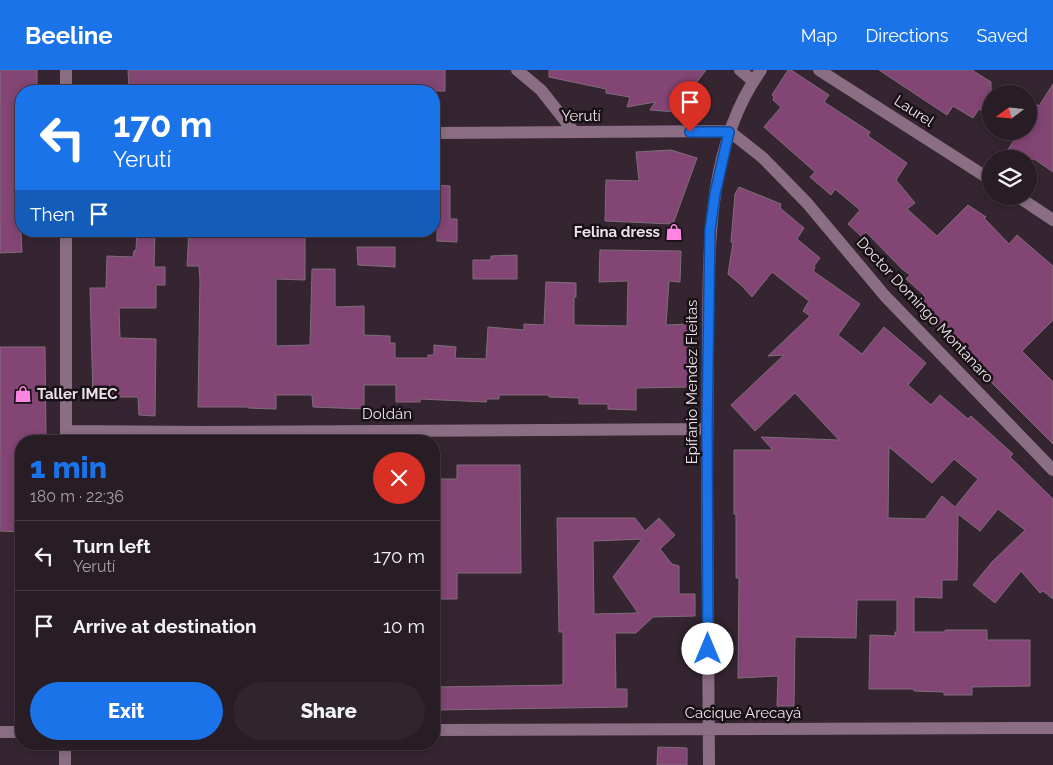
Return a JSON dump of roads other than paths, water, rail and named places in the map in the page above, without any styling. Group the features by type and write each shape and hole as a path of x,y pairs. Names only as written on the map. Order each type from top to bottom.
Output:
{"street":[{"path":"66,70 66,85"},
{"path":"517,70 541,90 574,132"},
{"path":"740,70 753,81"},
{"name":"Epifanio Mendez Fleitas","path":"709,765 707,429 710,230 715,194 729,132 753,81 761,70"},
{"name":"Laurel","path":"819,70 982,174"},
{"name":"Yerutí","path":"440,133 729,132"},
{"name":"Doctor Domingo Montanaro","path":"729,132 762,157 807,203 885,296 1053,470"},
{"path":"1030,205 1053,220"},
{"path":"66,237 66,435"},
{"name":"Doldán","path":"100,435 202,432 707,429"},
{"name":"Cacique Arecayá","path":"440,730 1053,728"},
{"path":"0,732 15,732"},
{"path":"65,750 65,765"}],"place":[{"name":"Felina dress","path":"674,232"},
{"name":"Taller IMEC","path":"23,394"}]}
